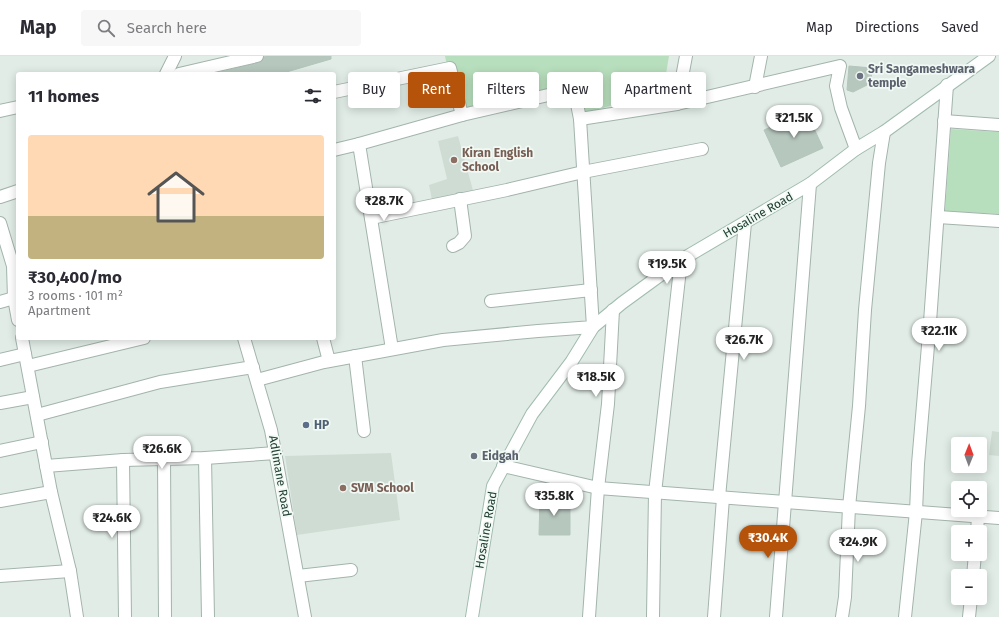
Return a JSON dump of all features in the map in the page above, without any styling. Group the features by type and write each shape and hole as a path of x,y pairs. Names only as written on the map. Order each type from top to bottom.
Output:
{"street":[{"path":"167,72 175,56"},
{"path":"188,72 257,56"},
{"path":"683,72 686,56"},
{"path":"755,86 761,56"},
{"name":"Hosaline Road","path":"472,617 494,486 503,466 532,414 572,361 594,328 613,310 680,260 810,184 856,149 884,132 989,56"},
{"path":"706,97 755,86 841,61 836,86 841,108 856,149"},
{"path":"336,92 450,68 462,115"},
{"path":"905,617 916,512 918,464 947,85"},
{"path":"257,380 329,361 443,340 538,331 594,328 580,119 574,88 462,115 336,150"},
{"path":"0,111 16,107"},
{"path":"580,119 651,108"},
{"path":"944,121 999,125"},
{"path":"842,617 845,596 849,507 859,406 866,310 879,163 884,132"},
{"path":"359,144 392,349"},
{"path":"371,218 507,190 583,172 702,149"},
{"path":"776,617 810,184"},
{"path":"0,197 16,192"},
{"path":"454,246 466,236 460,199"},
{"path":"938,217 999,221"},
{"path":"0,223 15,265 14,298 16,308"},
{"path":"714,617 721,498 745,223"},
{"path":"653,617 655,493 680,260"},
{"path":"491,301 591,290"},
{"path":"0,302 14,298"},
{"path":"589,617 598,488 608,404 613,310"},
{"path":"22,340 51,492 70,571 77,617"},
{"path":"0,360 27,360 133,340"},
{"name":"Adlimane Road","path":"245,340 271,430 305,617"},
{"path":"324,340 329,361"},
{"path":"355,356 364,431"},
{"path":"37,415 160,382 253,367"},
{"path":"0,403 33,397"},
{"path":"0,451 42,442"},
{"path":"46,466 123,460 205,458 276,453"},
{"path":"164,458 165,617"},
{"path":"205,458 208,617"},
{"path":"123,460 125,617"},
{"path":"503,466 598,488 951,514"},
{"path":"0,500 51,492"},
{"path":"987,517 999,518"},
{"path":"298,576 351,570"},
{"path":"0,576 70,571"},
{"path":"969,617 970,605"}],"shaded area":[{"name":"Kiran English School","path":"458,136 474,194 433,205 429,185 447,179 438,141"},
{"path":"992,431 999,432 999,456 989,455"},
{"name":"SVM School","path":"391,453 400,520 297,535 285,456"}],"green space":[{"path":"445,56 669,56 666,72 611,72 611,106 603,108 603,72 547,72 547,90 539,92 539,72 473,72 474,108 466,110 465,72 450,72"},
{"path":"581,108 603,108 584,113"},
{"path":"951,129 999,132 999,214 945,211"}],"building":[{"path":"331,56 331,59 286,72 221,72 259,63 264,57"},
{"name":"Sri Sangameshwara temple","path":"849,66 872,68 871,83 853,92 847,90"},
{"path":"806,111 823,148 781,167 764,130"},
{"path":"540,496 570,501 570,535 539,535"}],"place":[{"name":"Sri Sangameshwara temple","path":"860,76"},
{"name":"Kiran English School","path":"454,160"},
{"name":"HP","path":"306,425"},
{"name":"Eidgah","path":"474,456"},
{"name":"SVM School","path":"343,488"}]}
